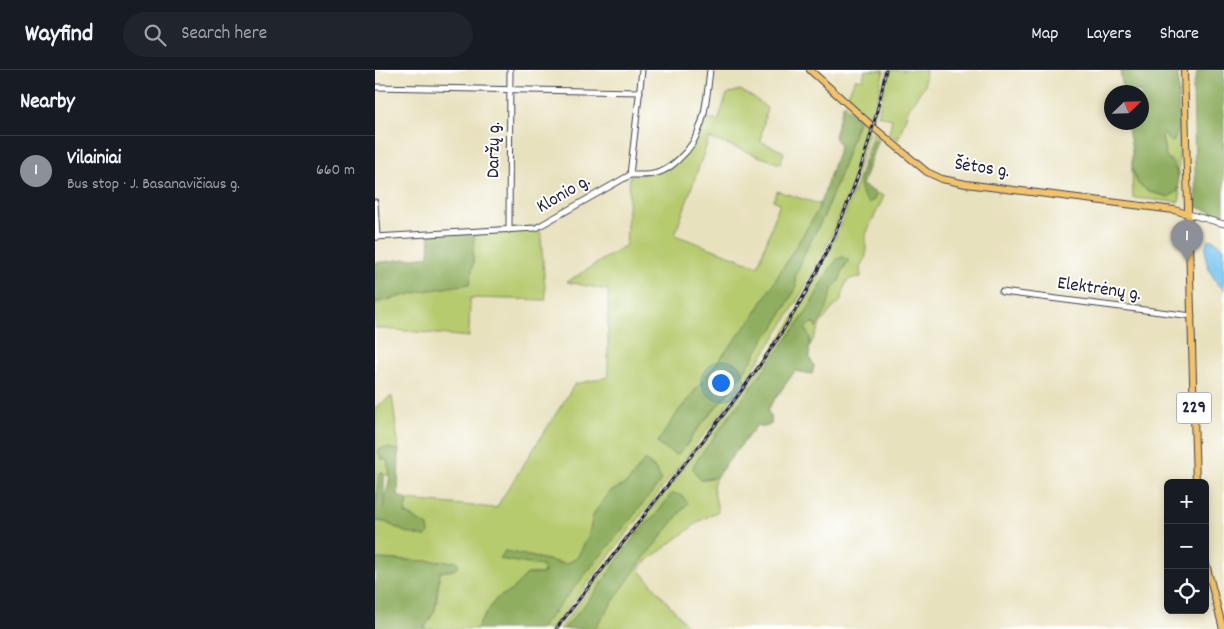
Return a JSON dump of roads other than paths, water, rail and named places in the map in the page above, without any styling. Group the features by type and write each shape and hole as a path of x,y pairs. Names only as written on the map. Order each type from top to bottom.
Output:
{"main road":[{"name":"Šėtos g.","path":"810,70 873,127 934,176 966,184 1174,210 1188,214"},
{"name":"229","path":"1184,70 1196,479"},
{"path":"1207,569 1223,629"}],"street":[{"name":"Daržų g.","path":"509,230 510,70"},
{"path":"642,70 630,175 657,173 685,154 694,143 702,124 710,70"},
{"path":"375,88 640,92"},
{"name":"Klonio g.","path":"376,237 536,228 630,175"},
{"path":"375,202 376,237"},
{"path":"1188,214 1224,224"},
{"name":"Elektrėnų g.","path":"1002,292 1192,316"}],"water":[{"path":"1214,240 1224,248 1224,290 1211,274 1206,261 1207,241"}],"railway":[{"path":"556,629 740,393 767,355 799,304 832,241 846,208 869,140 886,70"}],"place":[{"name":"Vilainiai","path":"1187,261"}]}
